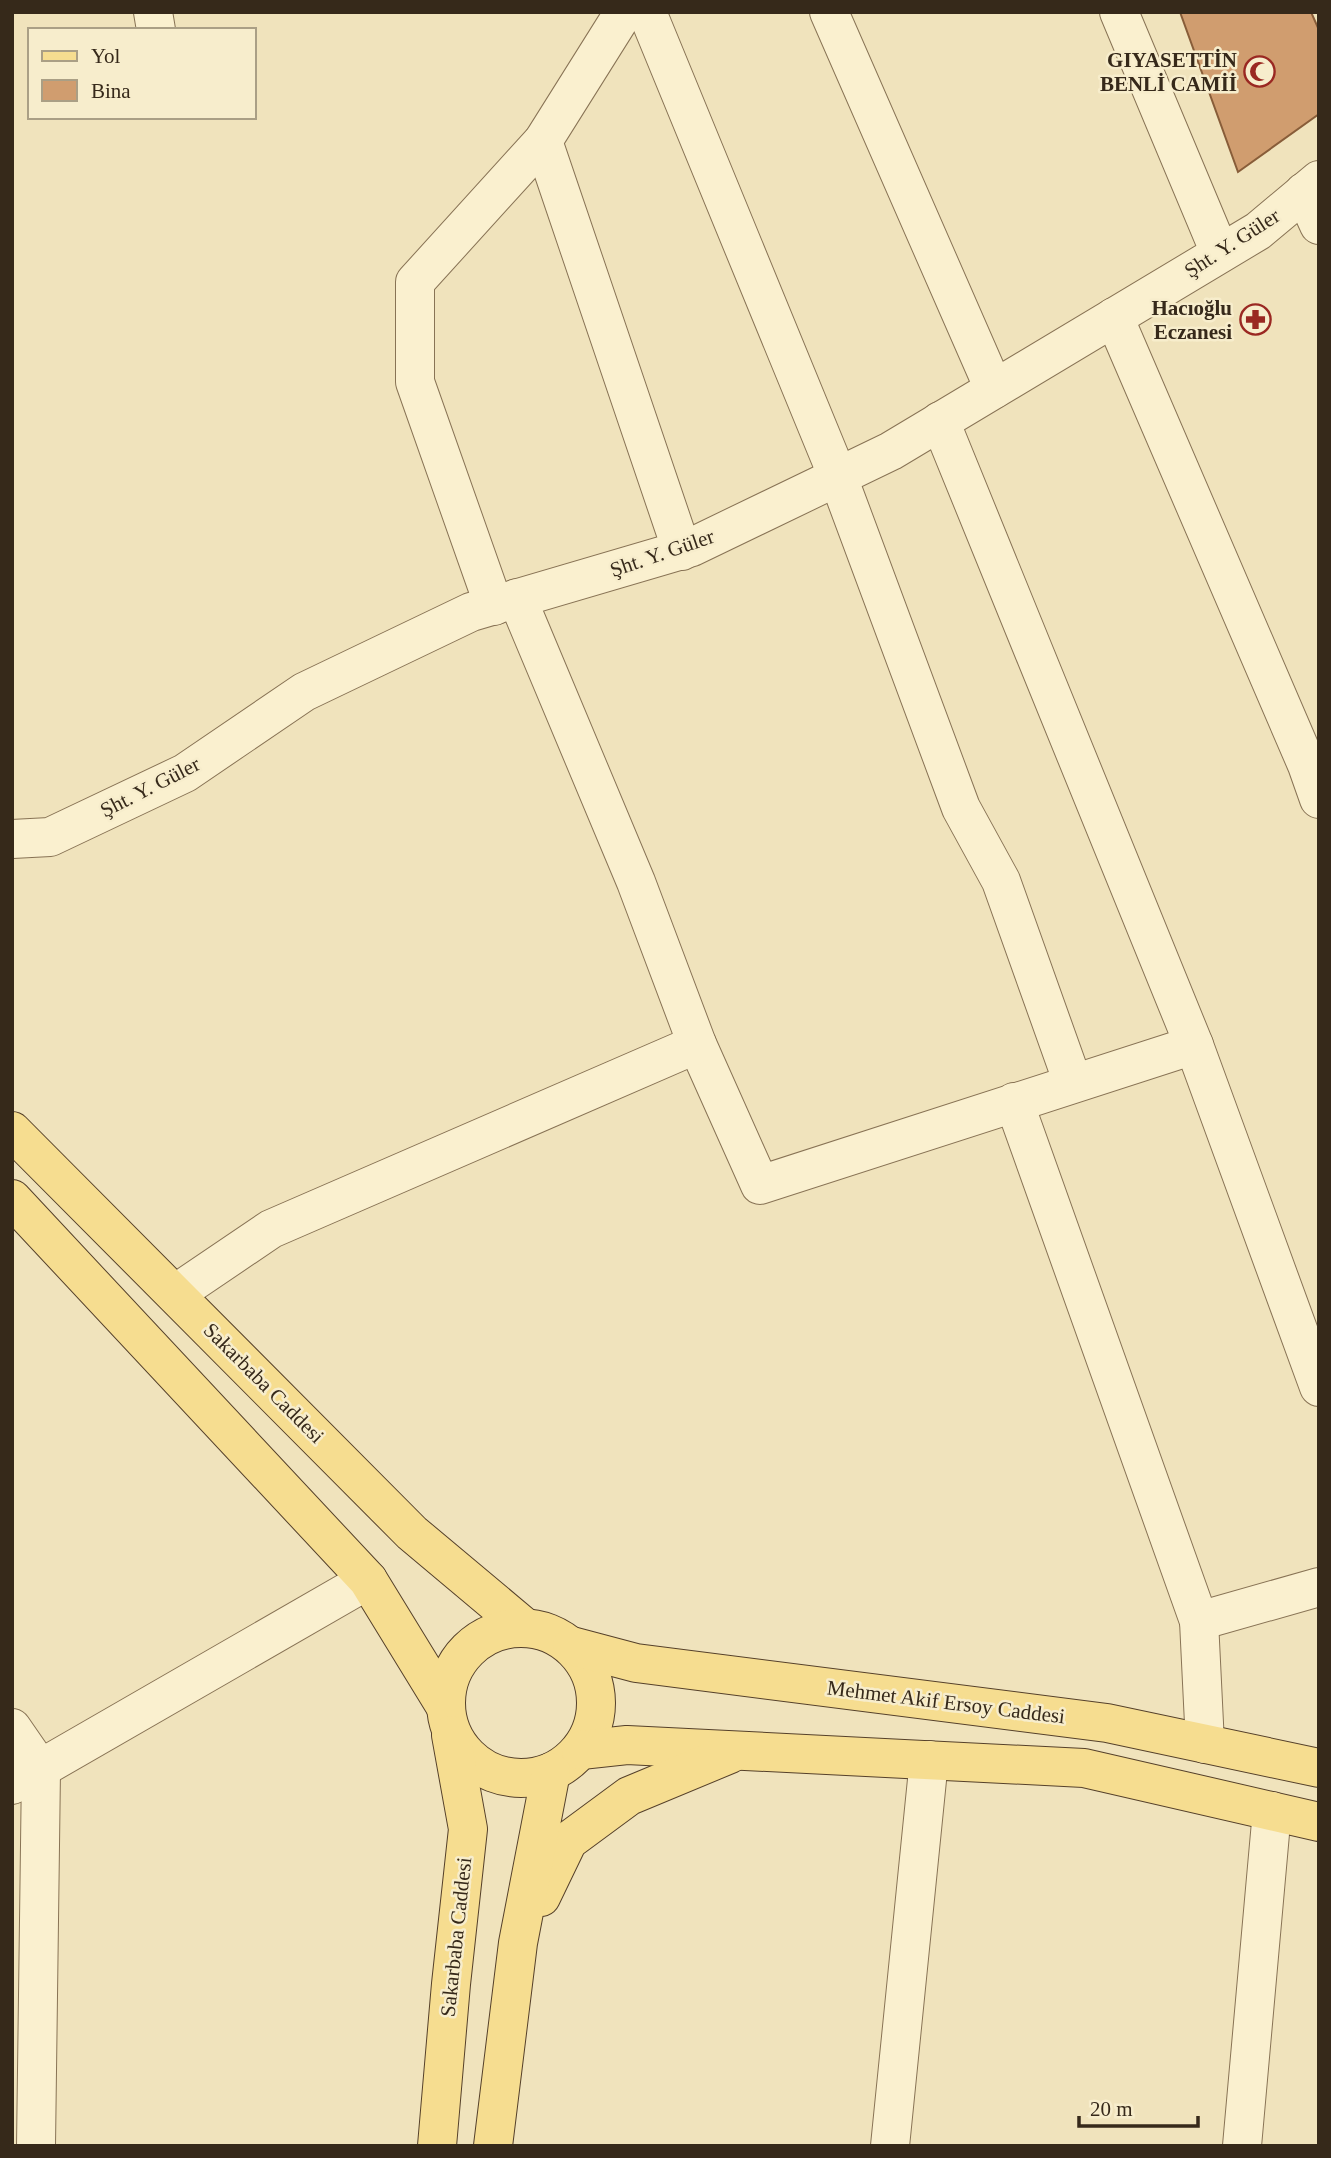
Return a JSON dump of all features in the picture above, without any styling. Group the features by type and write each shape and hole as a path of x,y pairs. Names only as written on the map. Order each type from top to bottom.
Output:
{"main road":[{"name":"Sakarbaba Caddesi","path":"12,1131 412,1533 523,1626"},
{"name":"Sakarbaba Caddesi","path":"12,1199 368,1580 447,1717 468,1829 450,1984 437,2146"},
{"path":"523,1626 550,1632 572,1646 586,1664 595,1685 597,1708 592,1730 581,1750 567,1763 551,1772 527,1778 502,1776 480,1766 462,1751 447,1717 448,1679 460,1657 477,1640 499,1630 523,1626"},
{"name":"Mehmet Akif Ersoy Caddesi","path":"572,1646 636,1663 1107,1723 1319,1768"},
{"path":"581,1750 627,1745 1084,1769 1319,1822"},
{"path":"518,1943 568,1841 629,1796 741,1750"},
{"path":"493,2146 518,1943 551,1772"}],"street":[{"path":"624,12 543,141 415,282 415,382 505,602 636,882 697,1044 760,1185 1194,1045"},
{"path":"647,12 838,477 961,808 1001,881 1073,1083"},
{"path":"829,12 994,389"},
{"path":"1119,12 1220,253"},
{"path":"543,141 682,551"},
{"name":"Şht. Y. Güler","path":"12,839 50,838 185,773 304,692 471,612 682,551 891,451 1314,199"},
{"path":"1114,317 1302,752 1319,799"},
{"path":"940,421 1194,1045 1319,1387"},
{"path":"12,864 50,838"},
{"path":"175,1294 271,1229 697,1044"},
{"path":"1014,1102 1199,1621 1205,1744"},
{"path":"26,1777 368,1580"},
{"path":"1199,1621 1319,1587"},
{"path":"12,1728 26,1777 36,2146"},
{"path":"890,2146 929,1760"},
{"path":"1242,2146 1272,1811"}],"building":[{"name":"GIYASETTİN BENLİ CAMİİ","path":"1180,12 1311,12 1319,30 1319,114 1238,172"}],"place":[{"name":"GIYASETTİN BENLİ CAMİİ","path":"1260,72"},
{"name":"Hacıoğlu Eczanesi","path":"1255,320"}]}
